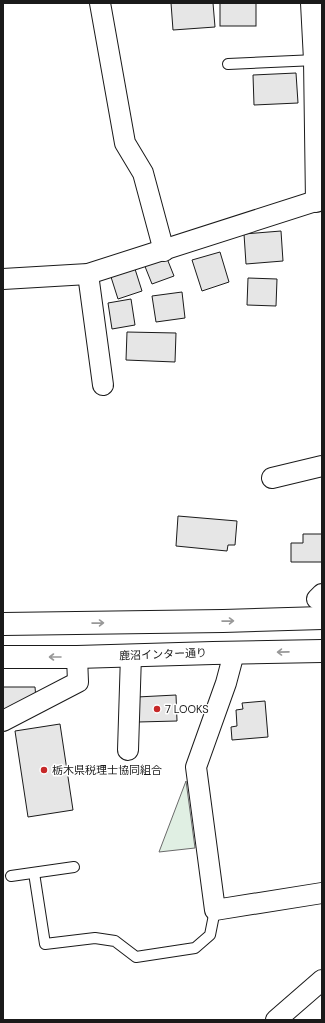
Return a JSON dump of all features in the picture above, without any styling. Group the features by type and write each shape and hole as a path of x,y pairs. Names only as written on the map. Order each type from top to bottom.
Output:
{"main road":[{"path":"3,624 223,621 320,604"},
{"name":"鹿沼インター通り","path":"3,658 322,651"}],"street":[{"path":"100,3 125,143 143,173 164,250"},
{"path":"3,279 88,274 319,201 318,60 311,3"},
{"path":"88,274 103,385"},
{"path":"272,478 322,466"},
{"path":"234,653 226,683 196,767 215,910 322,893"},
{"path":"128,750 131,655"},
{"path":"3,722 78,682 77,657"},
{"path":"276,1020 322,980"}],"lane":[{"path":"228,64 318,60"},
{"path":"11,876 74,867"},
{"path":"34,873 44,944 95,938 115,941 136,957 195,948 210,935 215,910"}],"green space":[{"path":"186,781 195,848 159,852"}],"building":[{"path":"171,3 213,3 215,27 173,30"},
{"path":"220,3 256,3 256,26 220,26"},
{"path":"296,73 298,103 254,105 253,75"},
{"path":"281,231 283,261 246,264 244,234"},
{"path":"220,252 229,282 202,291 192,260"},
{"path":"166,256 174,276 152,284 144,264"},
{"path":"135,269 142,291 118,299 111,277"},
{"path":"248,278 277,279 276,306 247,305"},
{"path":"182,292 185,318 156,322 152,296"},
{"path":"131,299 135,325 112,329 108,303"},
{"path":"127,332 176,333 175,362 126,360"},
{"path":"178,516 237,521 235,545 228,545 227,551 176,546"},
{"path":"303,534 322,534 322,562 291,562 291,543 303,543"},
{"path":"3,687 35,687 36,699 3,713"},
{"name":"7 LOOKS","path":"176,695 177,721 138,722 137,697"},
{"path":"265,701 268,737 232,740 231,727 237,726 236,710 243,709 242,703"},
{"name":"栃木県税理士協同組合","path":"60,724 73,810 28,817 15,731"}],"place":[{"name":"7 LOOKS","path":"157,709"},
{"name":"栃木県税理士協同組合","path":"44,770"}]}
